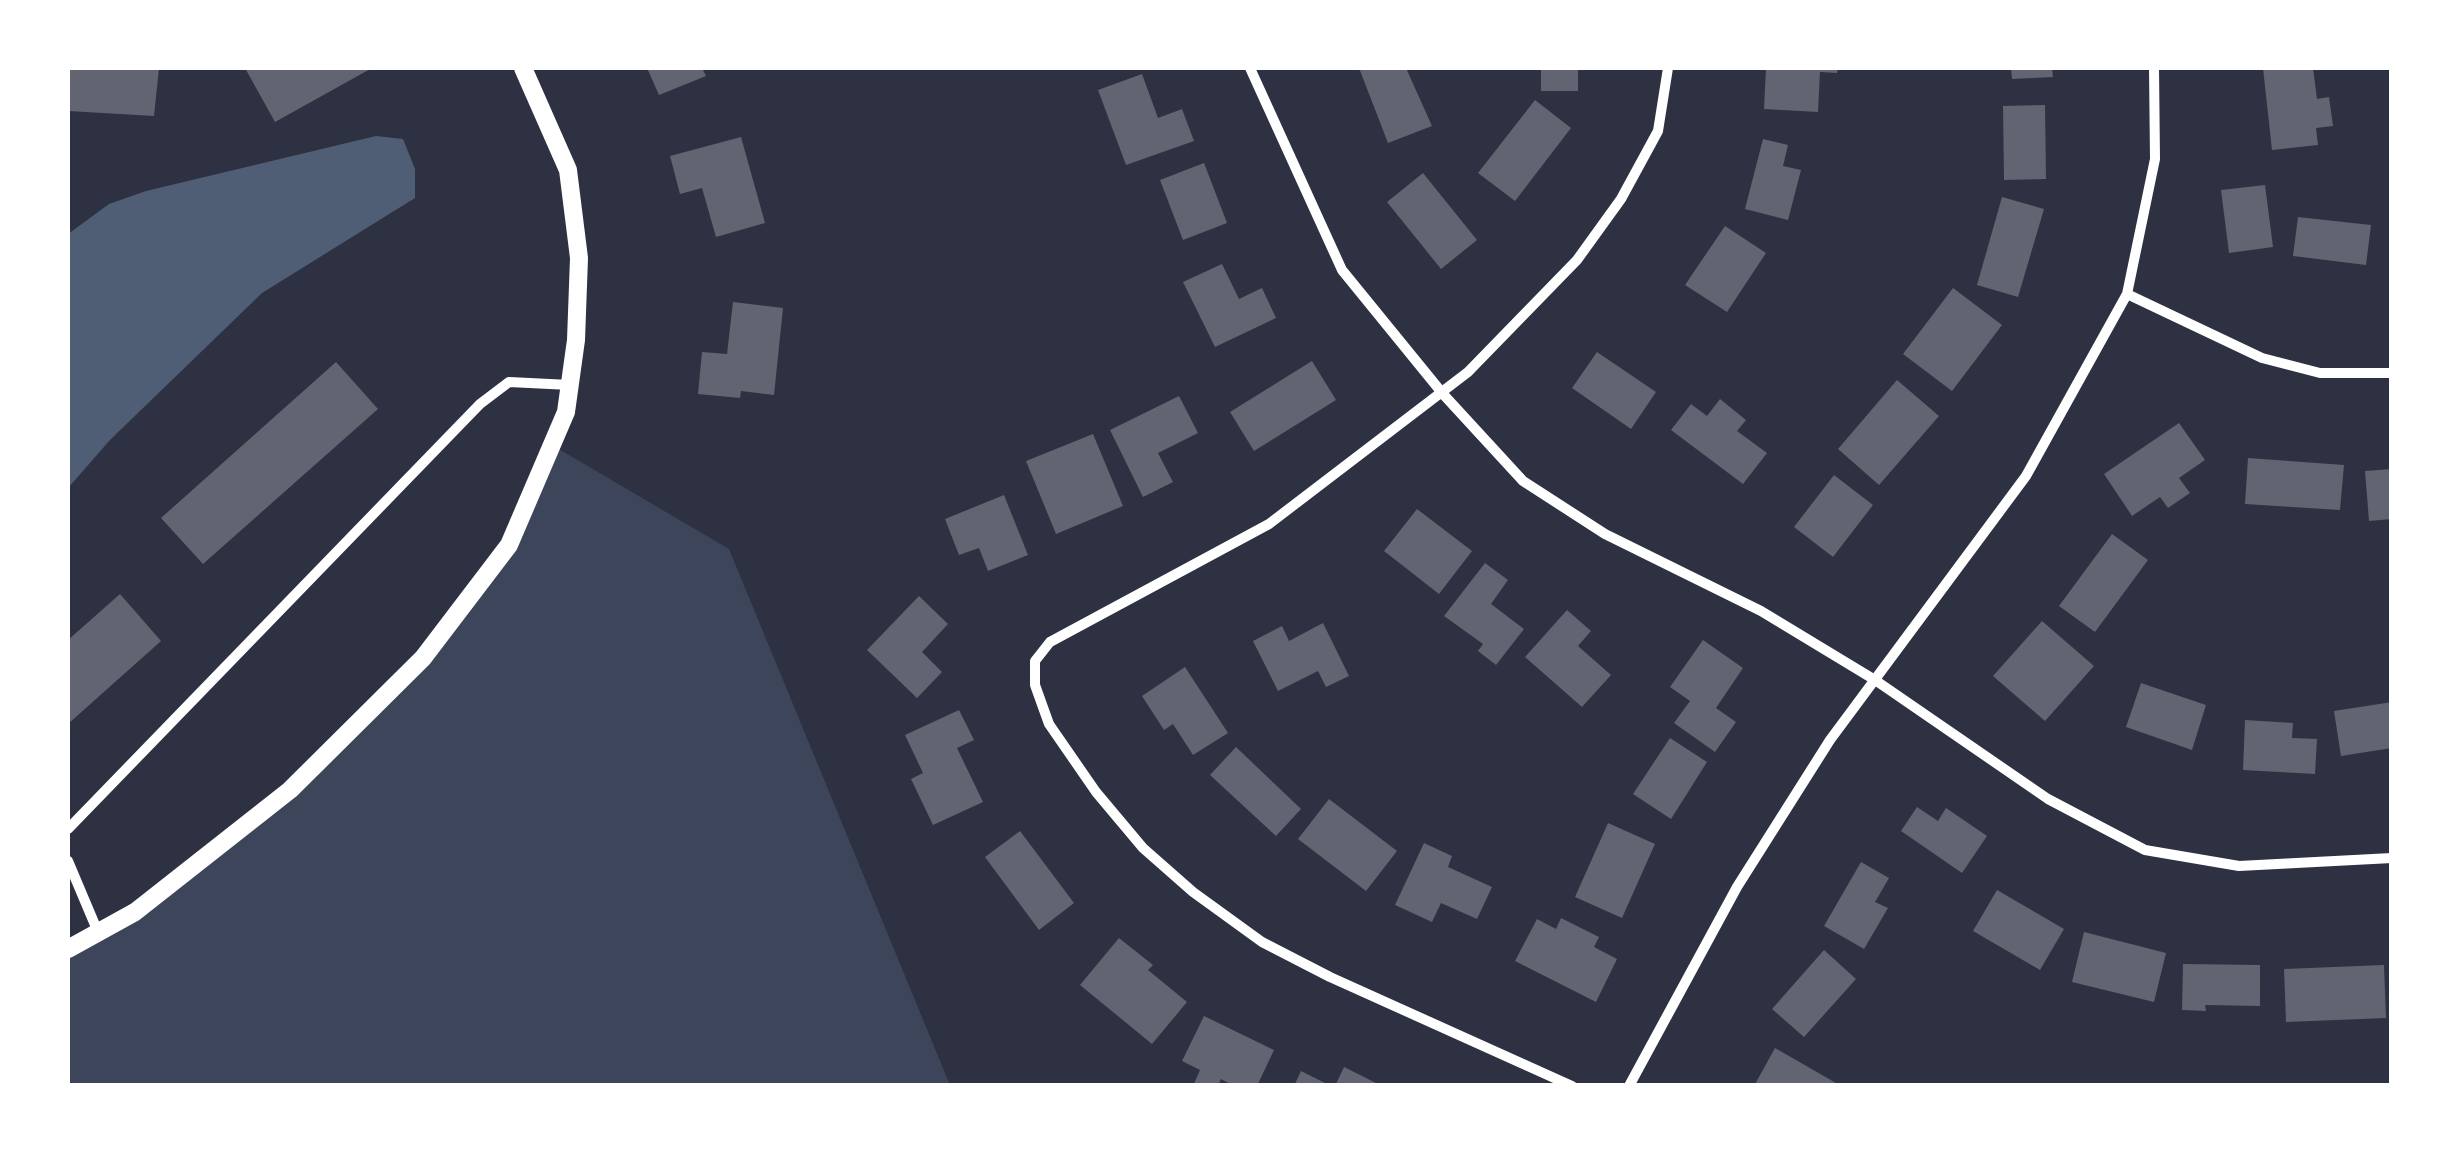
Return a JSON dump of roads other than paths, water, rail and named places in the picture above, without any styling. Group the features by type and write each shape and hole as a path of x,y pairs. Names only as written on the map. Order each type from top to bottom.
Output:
{"street":[{"path":"68,949 135,912 290,790 423,658 509,546 566,412 579,258 568,170 523,68"},
{"path":"1250,68 1342,270 1443,394 1524,481 1605,534 1761,612 1875,680 2048,799 2145,850 2239,866 2392,858"},
{"path":"1572,1086 1330,977 1262,942 1193,892 1143,848 1058,738 1035,685 1035,661 1050,642 1269,524 1443,394 1577,260 1621,199 1658,132 1668,68"},
{"path":"1629,1086 1738,886 1830,740 2026,476 2127,294 2154,159 2154,68"},
{"path":"2127,294 2262,358 2320,373 2392,373"},
{"path":"68,829 480,404 510,382 570,385"},
{"path":"68,861 98,932"}]}
